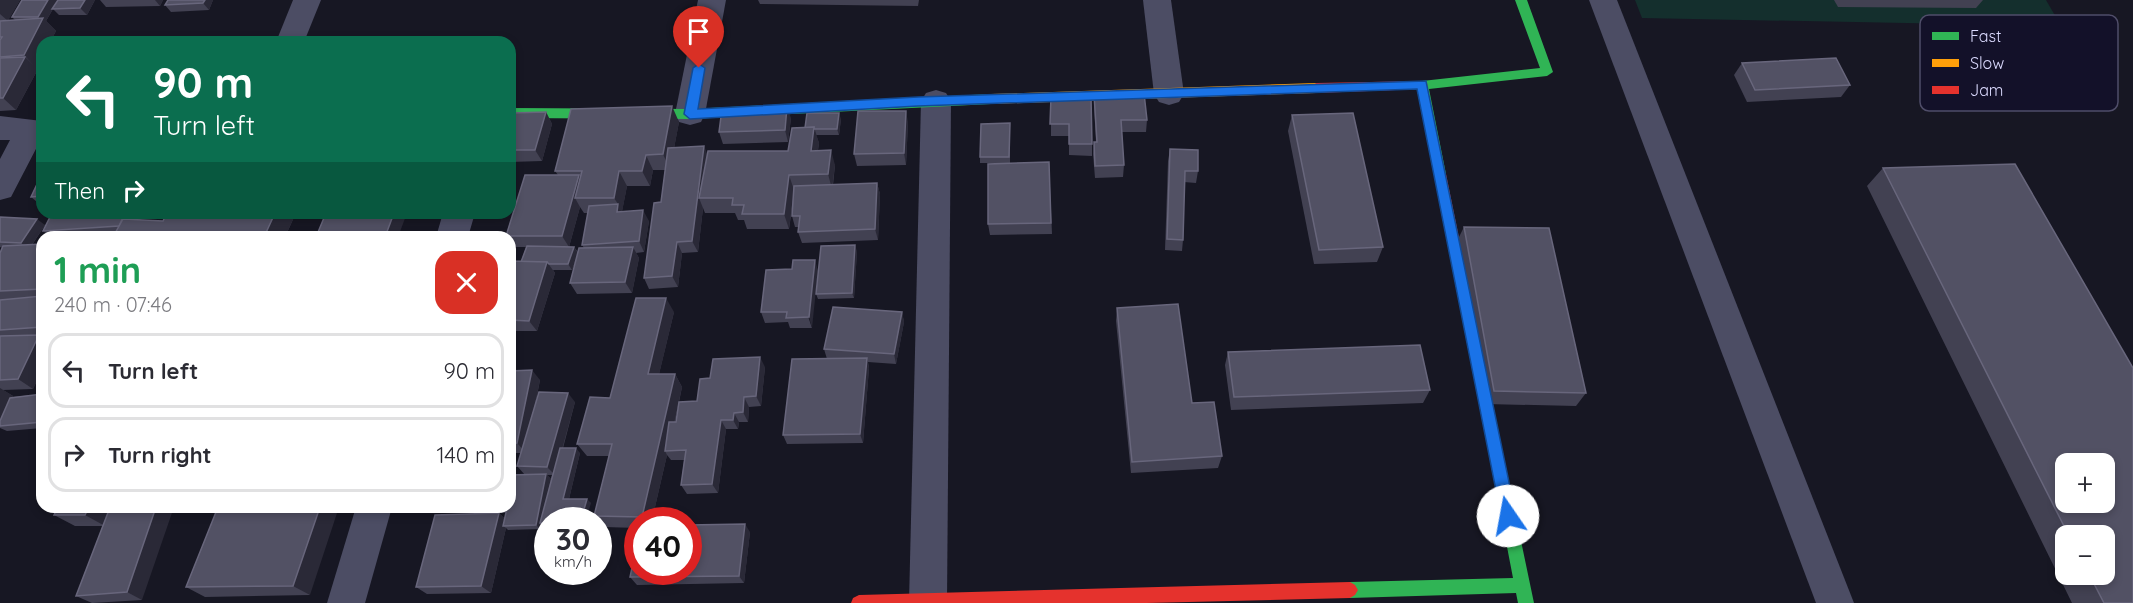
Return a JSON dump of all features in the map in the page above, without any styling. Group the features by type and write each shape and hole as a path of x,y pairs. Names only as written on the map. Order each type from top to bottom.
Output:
{"street":[{"path":"293,36 308,0"},
{"path":"690,114 712,0"},
{"path":"1157,0 1169,94"},
{"path":"516,113 690,114 936,101 1422,85 1547,72 1521,0"},
{"path":"1603,0 1835,603"},
{"path":"1422,85 1526,603"},
{"path":"928,601 936,101"},
{"path":"0,188 23,132"},
{"path":"346,603 372,513"},
{"path":"859,603 1522,585"}],"green space":[{"path":"1635,0 2046,0 2055,15 1920,15 1920,23 1642,18"}],"building":[{"path":"22,0 48,0 38,17 12,17"},
{"path":"58,0 85,0 80,8 52,9"},
{"path":"168,0 205,0 203,3 165,5"},
{"path":"43,18 24,55 0,57 2,37 0,37 0,21"},
{"path":"25,57 3,98 0,98 0,58"},
{"path":"1836,58 1850,85 1755,90 1742,63"},
{"path":"1144,93 1147,120 1121,120 1124,165 1095,166 1094,142 1097,142 1094,94"},
{"path":"1051,97 1091,97 1092,144 1069,144 1069,124 1050,124"},
{"path":"672,106 663,154 646,155 642,171 619,171 614,198 575,198 582,171 555,171 571,109"},
{"path":"787,107 785,130 719,132 722,109"},
{"path":"858,111 906,111 904,153 854,154"},
{"path":"546,112 535,150 516,150 516,113"},
{"path":"807,113 839,113 837,129 805,128"},
{"path":"1353,113 1383,247 1319,250 1292,115"},
{"path":"1010,123 1009,157 980,157 981,124"},
{"path":"814,127 811,151 831,150 828,174 789,175 784,214 742,214 744,205 732,205 733,198 699,198 708,151 788,151 792,128"},
{"path":"704,146 692,241 677,242 672,276 644,278 654,203 661,202 668,148"},
{"path":"1170,149 1198,150 1198,171 1185,171 1183,240 1167,239"},
{"path":"1049,162 1051,223 988,224 988,164"},
{"path":"2015,164 2133,368 2133,603 2104,603 2095,585 2115,585 2115,525 2063,525 2057,513 2115,513 2115,453 2055,453 2055,508 1883,168"},
{"path":"525,175 579,175 562,236 516,236 516,231 508,231 511,219 516,219 516,204"},
{"path":"877,183 875,229 798,232 800,216 792,216 794,186"},
{"path":"36,186 36,197 31,197"},
{"path":"618,204 617,212 643,210 639,241 582,245 589,206"},
{"path":"0,217 37,219 21,243 0,242"},
{"path":"49,219 122,219 119,226 43,231"},
{"path":"123,219 163,221 164,219 272,219 267,231 116,231"},
{"path":"324,219 392,219 387,231 318,231"},
{"path":"1464,227 1549,228 1586,393 1494,391"},
{"path":"36,244 36,289 0,291 0,253 3,246"},
{"path":"855,245 852,293 816,294 821,246"},
{"path":"527,246 574,247 568,264 549,264 547,262 521,262"},
{"path":"633,247 625,282 570,283 579,248"},
{"path":"793,260 815,260 809,317 786,318 787,312 761,312 766,270 792,269"},
{"path":"516,261 547,262 529,321 516,320"},
{"path":"36,297 36,327 0,330 0,300"},
{"path":"636,298 666,298 648,374 675,374 644,507 624,507 624,517 612,516 612,507 596,507 612,444 577,444 590,397 610,398"},
{"path":"1178,304 1192,403 1214,402 1222,456 1132,462 1117,308"},
{"path":"833,307 902,312 894,354 824,349"},
{"path":"36,335 36,341 18,379 0,380 0,336"},
{"path":"1420,345 1430,390 1234,397 1228,352"},
{"path":"760,357 756,396 744,397 743,412 734,413 733,420 721,420 712,484 681,485 686,450 665,451 669,422 676,422 679,402 697,401 700,379 710,378 713,359"},
{"path":"867,358 860,434 783,435 792,359"},
{"path":"532,370 516,443 516,371"},
{"path":"539,392 568,393 547,467 517,466"},
{"path":"36,395 36,423 0,426 10,398"},
{"path":"560,448 576,448 563,499 587,499 585,507 544,507"},
{"path":"546,474 540,507 534,507 534,525 503,526 506,513 516,513 516,475"},
{"path":"55,513 86,513 85,515 54,515"},
{"path":"108,513 154,513 127,592 76,596"},
{"path":"216,513 318,513 293,586 186,587"},
{"path":"499,513 481,586 416,587 435,515"},
{"path":"745,524 739,576 702,576 702,525"}],"traffic: fast":[{"path":"1440,174 1422,85 1547,72 1521,0"},
{"path":"516,113 690,114 991,99"},
{"path":"1501,479 1526,603"},
{"path":"1350,590 1522,585"}],"traffic: slow":[{"path":"991,99 1316,88"}],"traffic: jam":[{"path":"1316,88 1422,85"},
{"path":"1440,174 1501,479"},
{"path":"859,603 1350,590"}],"route":[{"path":"699,68 690,114 918,101 1422,85 1508,516"}]}
